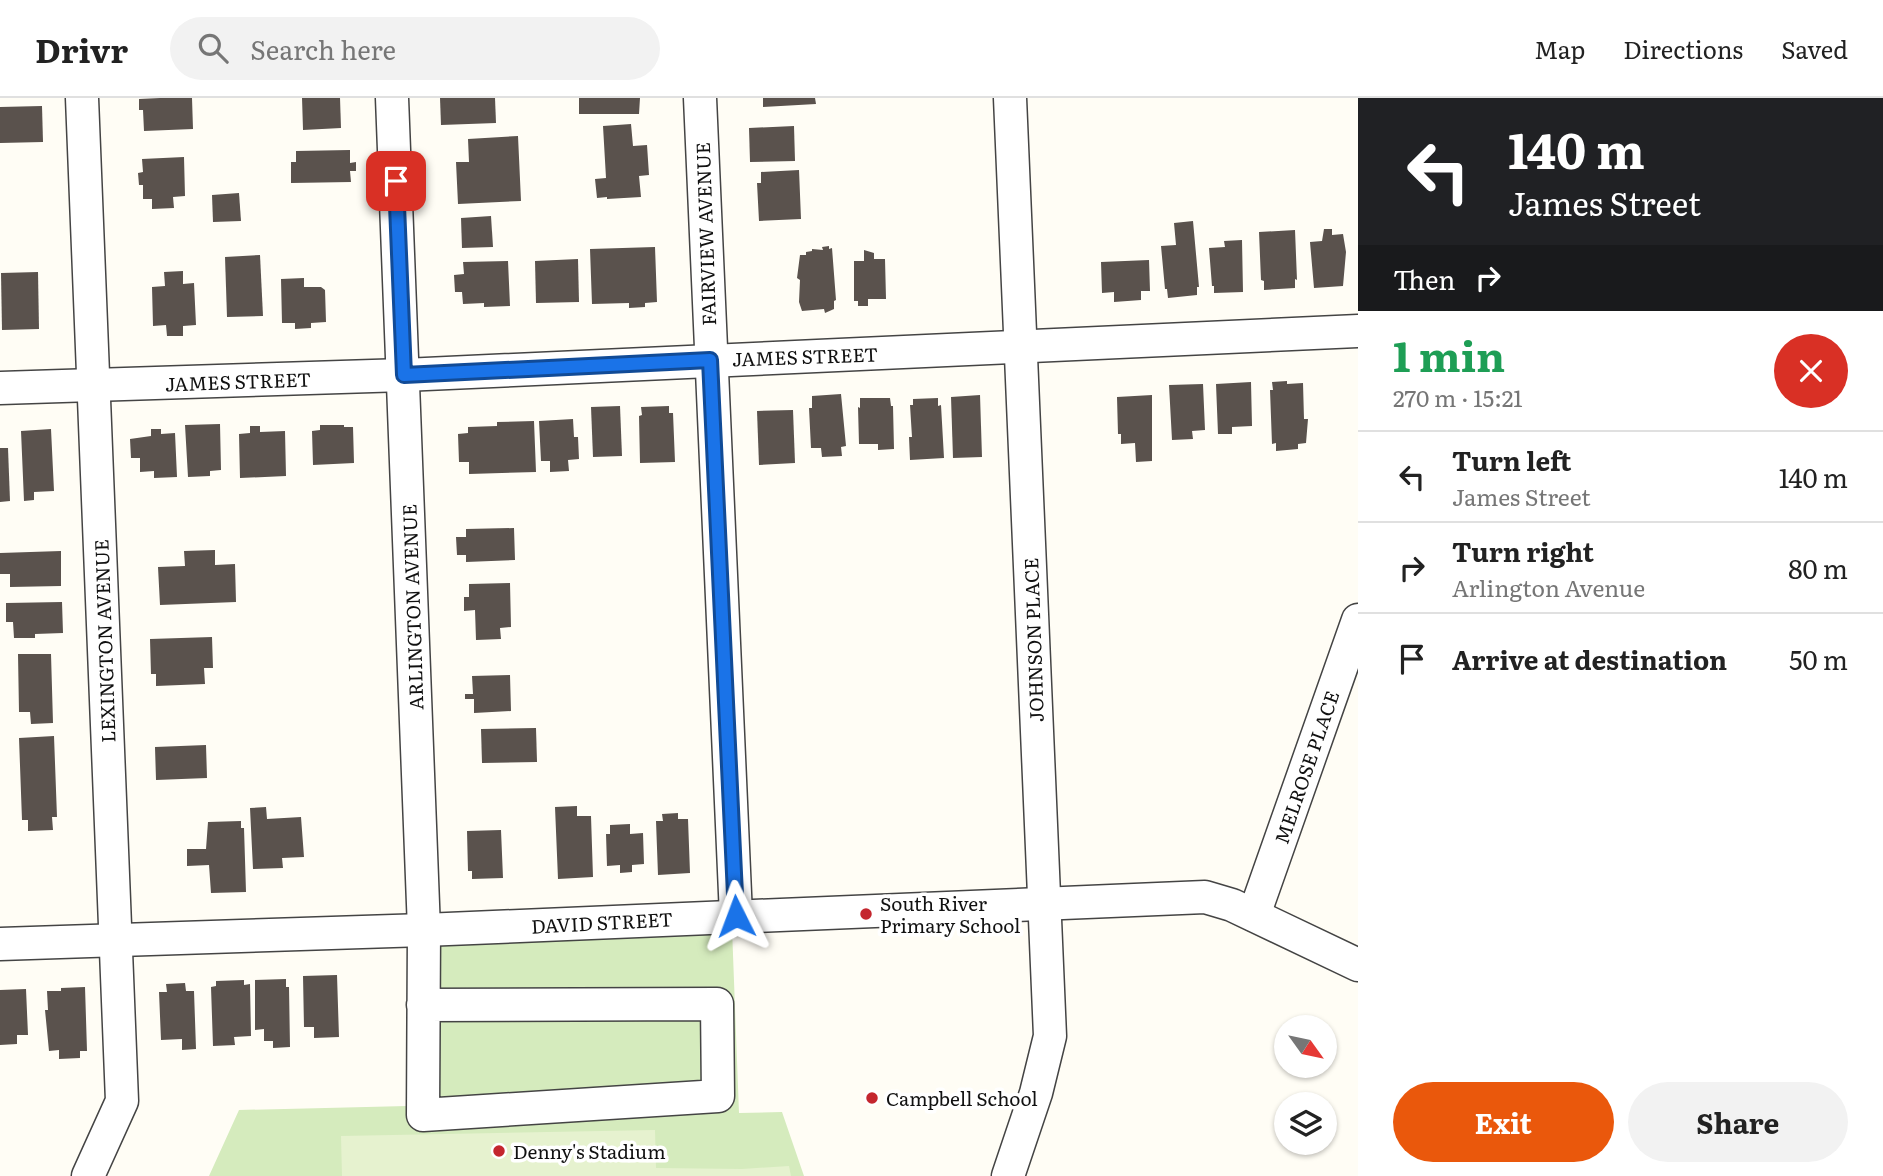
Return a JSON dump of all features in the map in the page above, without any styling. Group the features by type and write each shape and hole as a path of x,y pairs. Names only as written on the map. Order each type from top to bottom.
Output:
{"street":[{"name":"LEXINGTON AVENUE","path":"82,98 122,1101 88,1176"},
{"name":"ARLINGTON AVENUE","path":"392,98 424,930 423,1115 718,1096 717,1004 424,1005"},
{"name":"FAIRVIEW AVENUE","path":"700,98 736,916"},
{"name":"JOHNSON PLACE","path":"1008,1176 1036,1093 1050,1036 1010,98"},
{"name":"JAMES STREET","path":"0,388 404,375 1358,331"},
{"name":"MELROSE PLACE","path":"1254,915 1358,620"},
{"name":"DAVID STREET","path":"0,944 424,930 1205,897 1232,905 1358,965"}],"green space":[{"path":"732,928 739,1113 782,1112 804,1176 209,1176 239,1110 407,1106 408,945"},
{"name":"Denny's Stadium","path":"655,1130 656,1168 742,1169 789,1166 791,1176 342,1176 341,1136"}],"building":[{"path":"192,98 193,129 144,131 143,110 139,110 139,99"},
{"path":"302,98 340,98 341,128 303,130"},
{"path":"440,98 495,98 496,123 441,125"},
{"path":"579,98 640,98 639,114 579,114"},
{"path":"763,98 815,98 816,104 763,107"},
{"path":"42,106 43,142 0,143 0,107"},
{"path":"631,124 633,146 647,145 649,175 639,176 641,197 597,198 595,179 606,178 603,126"},
{"path":"794,126 795,161 750,162 749,128"},
{"path":"518,136 521,201 458,204 456,162 469,162 468,139"},
{"path":"350,150 350,163 356,162 356,171 350,171 351,182 291,183 291,162 296,162 296,151"},
{"path":"184,157 185,196 173,197 174,208 152,209 152,199 143,199 143,185 139,185 138,173 143,172 142,159"},
{"path":"799,170 801,219 759,221 757,183 761,183 761,172"},
{"path":"239,193 241,221 213,222 212,195"},
{"path":"491,216 493,247 462,248 461,218"},
{"path":"1193,221 1199,287 1197,295 1168,298 1161,246 1176,245 1174,223"},
{"path":"1324,229 1332,229 1332,235 1343,234 1346,252 1343,286 1314,288 1310,242 1322,241"},
{"path":"1295,230 1295,288 1264,290 1264,281 1261,280 1259,232"},
{"path":"1242,240 1243,292 1214,293 1209,248 1225,247 1224,241"},
{"path":"829,246 829,249 832,248 836,300 834,309 825,313 824,309 802,311 799,302 800,280 797,278 800,255 806,255 806,252 812,249 823,250 822,247"},
{"path":"655,247 657,302 645,303 645,307 629,308 629,303 592,304 590,249"},
{"path":"864,250 874,253 874,259 885,259 886,299 868,299 868,306 858,306 858,301 854,301 854,261 864,261"},
{"path":"260,255 263,316 227,317 225,257"},
{"path":"578,259 579,302 536,303 535,261"},
{"path":"1149,260 1150,291 1141,291 1141,300 1114,302 1114,292 1102,293 1101,262"},
{"path":"508,261 510,306 484,307 484,303 463,304 462,292 455,292 454,275 464,274 463,262"},
{"path":"183,271 183,284 194,283 196,325 183,326 183,336 167,336 166,325 153,326 152,287 165,286 164,272"},
{"path":"38,272 39,329 2,330 1,273"},
{"path":"304,278 304,287 321,287 325,290 326,322 311,323 311,328 295,329 295,323 282,323 281,279"},
{"path":"1287,381 1287,384 1303,383 1304,419 1308,419 1306,443 1298,444 1298,449 1276,451 1276,443 1272,444 1270,390 1273,390 1272,382"},
{"path":"1251,382 1252,426 1232,427 1232,434 1218,434 1216,384"},
{"path":"1203,384 1205,430 1192,431 1193,439 1172,440 1169,385"},
{"path":"841,394 846,446 841,447 842,456 822,457 821,448 811,448 809,408 812,408 812,396"},
{"path":"980,395 982,457 953,458 951,397"},
{"path":"1152,395 1152,461 1136,462 1135,443 1121,444 1121,434 1118,434 1117,397"},
{"path":"860,398 890,398 893,406 894,449 878,450 878,444 859,444"},
{"path":"938,398 938,406 941,405 944,458 910,460 910,405 913,405 913,399"},
{"path":"620,406 622,456 593,457 591,407"},
{"path":"669,406 669,413 673,413 675,462 640,463 641,407"},
{"path":"793,410 795,463 759,465 757,411"},
{"path":"573,419 574,437 578,437 579,459 568,460 569,471 550,472 550,461 541,461 539,421"},
{"path":"534,421 536,472 469,474 469,462 459,462 458,434 468,433 468,427 497,426 497,422"},
{"path":"220,424 221,470 210,471 210,476 188,477 185,425"},
{"path":"320,425 353,427 354,463 313,465 312,431 320,430"},
{"path":"250,426 260,426 260,432 285,431 286,476 240,478 239,434 250,433"},
{"path":"51,429 54,491 34,492 34,500 24,501 21,431"},
{"path":"151,429 161,429 161,434 175,433 177,477 154,478 154,471 140,472 140,458 131,458 130,439 151,436"},
{"path":"0,448 8,448 10,501 0,502"},
{"path":"514,528 515,560 466,562 466,555 457,555 456,537 466,537 466,529"},
{"path":"215,550 215,565 235,564 236,602 160,605 158,567 185,566 184,551"},
{"path":"61,551 61,586 10,587 10,574 0,574 0,553"},
{"path":"510,583 511,627 500,628 501,639 476,640 475,610 464,611 464,597 469,597 469,584"},
{"path":"62,602 63,633 35,634 35,638 14,638 13,622 6,622 6,603"},
{"path":"212,637 213,668 204,668 205,684 156,686 156,674 151,674 150,639"},
{"path":"18,654 51,654 53,723 31,724 30,712 19,712"},
{"path":"510,675 511,711 474,713 474,699 465,699 465,694 473,694 472,676"},
{"path":"536,728 537,762 482,763 481,729"},
{"path":"54,736 57,817 52,817 53,830 28,831 28,820 22,820 19,738"},
{"path":"206,745 207,778 156,780 155,747"},
{"path":"577,806 577,816 591,816 593,877 558,879 555,807"},
{"path":"266,807 267,819 301,817 304,857 282,858 283,868 253,869 250,808"},
{"path":"678,813 678,819 688,819 690,873 658,875 656,821 663,821 662,814"},
{"path":"241,821 241,828 244,828 246,892 211,893 209,865 187,866 187,849 206,849 208,822"},
{"path":"630,824 630,834 643,833 644,864 632,865 632,872 620,873 620,865 607,866 606,834 610,834 610,825"},
{"path":"501,830 503,878 472,879 472,871 468,871 467,831"},
{"path":"337,975 339,1037 314,1038 314,1027 304,1027 303,976"},
{"path":"286,979 286,987 289,987 290,1047 273,1048 273,1041 264,1041 264,1029 255,1030 255,980"},
{"path":"244,980 244,985 250,984 251,1036 234,1037 235,1045 213,1046 211,987 216,986 216,981"},
{"path":"185,983 186,991 194,991 196,1049 182,1050 182,1039 161,1040 159,992 167,992 166,984"},
{"path":"85,987 87,1051 80,1051 80,1058 59,1059 59,1050 49,1051 45,1010 48,1010 47,991"},
{"path":"26,989 28,1035 17,1035 17,1044 0,1045 0,990"}],"place":[{"name":"South River Primary School","path":"866,914"},
{"name":"Campbell School","path":"872,1098"},
{"name":"Denny's Stadium","path":"499,1151"}],"route":[{"path":"396,181 404,375 710,360 736,916"}]}
